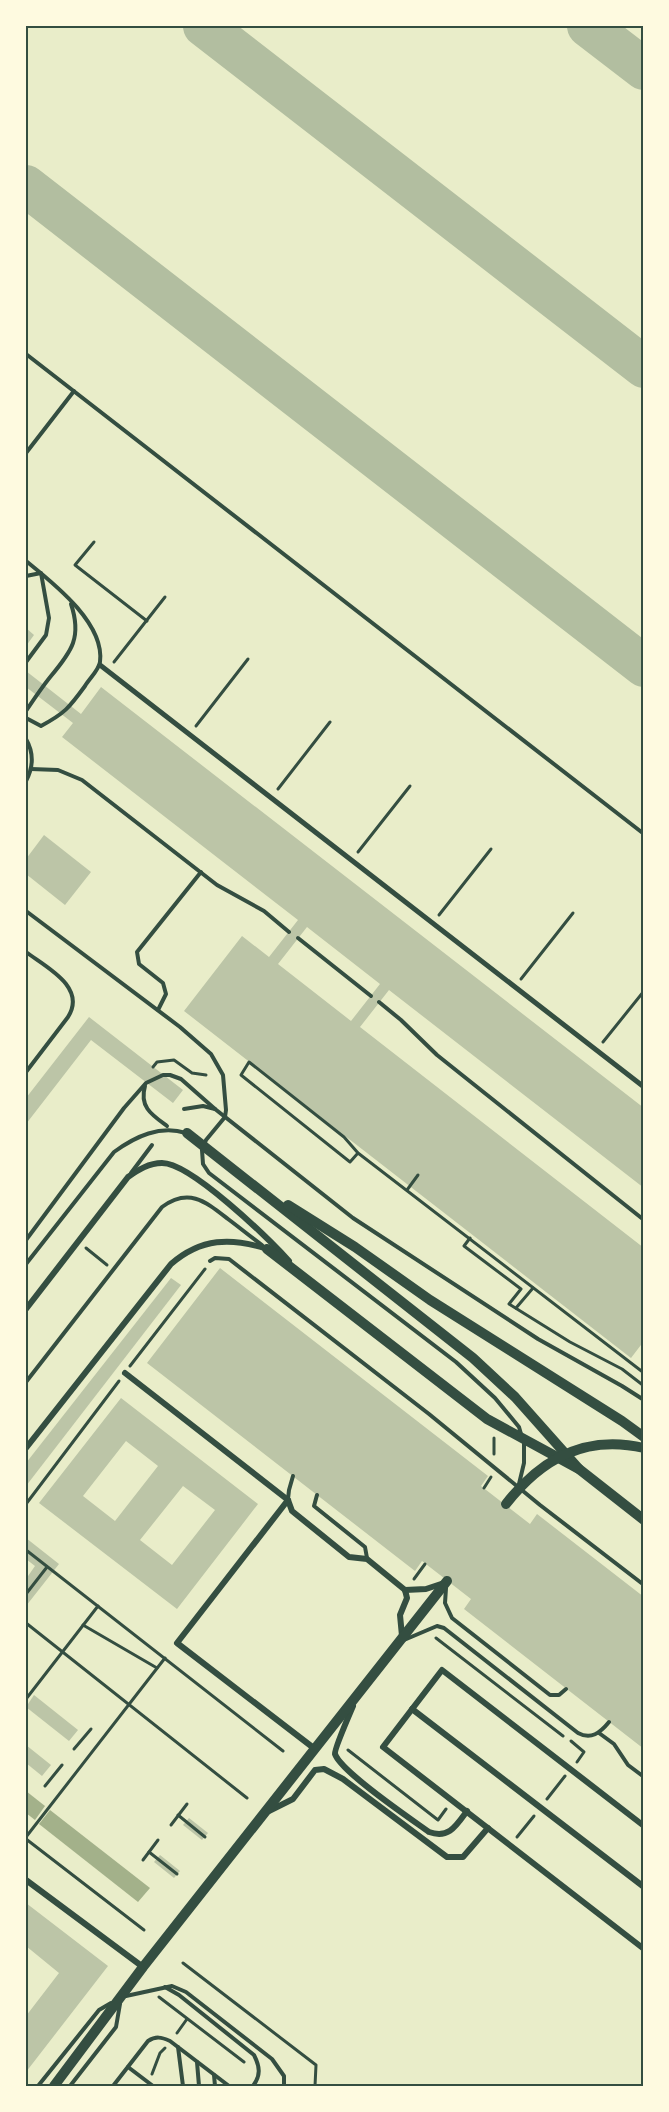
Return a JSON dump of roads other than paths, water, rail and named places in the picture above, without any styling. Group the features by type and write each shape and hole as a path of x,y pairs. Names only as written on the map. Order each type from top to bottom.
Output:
{"street":[{"path":"100,665 644,1087"},
{"path":"187,1133 480,1364 515,1397 579,1469"},
{"path":"26,1309 128,1177 142,1168 163,1163 183,1170 249,1220 274,1252 308,1281 487,1419 579,1469 644,1520"},
{"path":"259,1189 314,1220 430,1300 644,1437"},
{"path":"26,1448 179,1256 212,1242 237,1242 274,1252"},
{"path":"124,1374 288,1500 292,1511 350,1557 367,1559 405,1590 407,1598 400,1615 402,1641"},
{"path":"506,1504 519,1487 540,1468 584,1447 617,1444 644,1448"},
{"path":"288,1500 177,1643 316,1749"},
{"path":"405,1590 426,1589 447,1581"},
{"path":"54,2086 143,1967 447,1581"},
{"path":"644,1826 442,1670 383,1747 644,1949"},
{"path":"354,1700 342,1738 335,1746 335,1753 348,1771 436,1835 453,1831 467,1811"},
{"path":"412,1709 644,1887"},
{"path":"265,1813 293,1799 315,1770 324,1769 344,1779 447,1857 463,1857 488,1828"},
{"path":"26,1880 143,1967"}],"lane":[{"path":"26,354 644,834"},
{"path":"26,453 74,391"},
{"path":"26,561 69,600 92,627 100,646 100,665 62,714 40,726 26,718"},
{"path":"26,576 41,573"},
{"path":"26,662 46,635 49,618 41,573"},
{"path":"26,711 67,657 74,644 75,615 69,600"},
{"path":"26,739 32,752 31,769 26,781"},
{"path":"31,769 58,770 82,780 217,885 264,911 289,932"},
{"path":"158,1010 166,994 163,983 139,964 137,952 201,872"},
{"path":"26,910 158,1010 211,1054 223,1076 226,1090 225,1117 206,1140 202,1150 203,1164 209,1173 456,1362 495,1398 519,1427 524,1442 524,1463 519,1487"},
{"path":"298,938 371,996"},
{"path":"26,952 63,981 70,989 74,1000 73,1010 26,1072"},
{"path":"379,1002 436,1055 644,1220"},
{"path":"26,1240 124,1108 146,1083 163,1075 171,1075 181,1078 215,1109 353,1218 538,1339 644,1400"},
{"path":"146,1083 142,1096 148,1112 167,1126"},
{"path":"184,1110 203,1106 215,1109"},
{"path":"26,1264 114,1152 150,1133 176,1130 187,1133"},
{"path":"128,1177 152,1145"},
{"path":"26,1382 168,1202 184,1197 201,1200 274,1252"},
{"path":"210,1261 215,1257 229,1259 644,1585"},
{"path":"288,1500 288,1490 293,1476"},
{"path":"317,1495 314,1506 365,1547 367,1559"},
{"path":"447,1581 445,1603 452,1618 550,1695 558,1695 566,1689"},
{"path":"402,1641 437,1626 444,1628 578,1733 588,1737 599,1732 609,1722"},
{"path":"599,1732 614,1744 628,1765 644,1778"},
{"path":"38,2086 99,2010 121,1997 172,1986 186,1992 272,2059 284,2076 285,2086"},
{"path":"165,1987 254,2055 259,2064 260,2073 253,2086"},
{"path":"70,2086 116,2027 121,1997"},
{"path":"113,2086 148,2041 155,2037 162,2037 178,2047 229,2086"},
{"path":"178,2047 183,2086"},
{"path":"197,2062 200,2086"},
{"path":"128,2067 153,2086"},
{"path":"214,2075 215,2086"}]}
